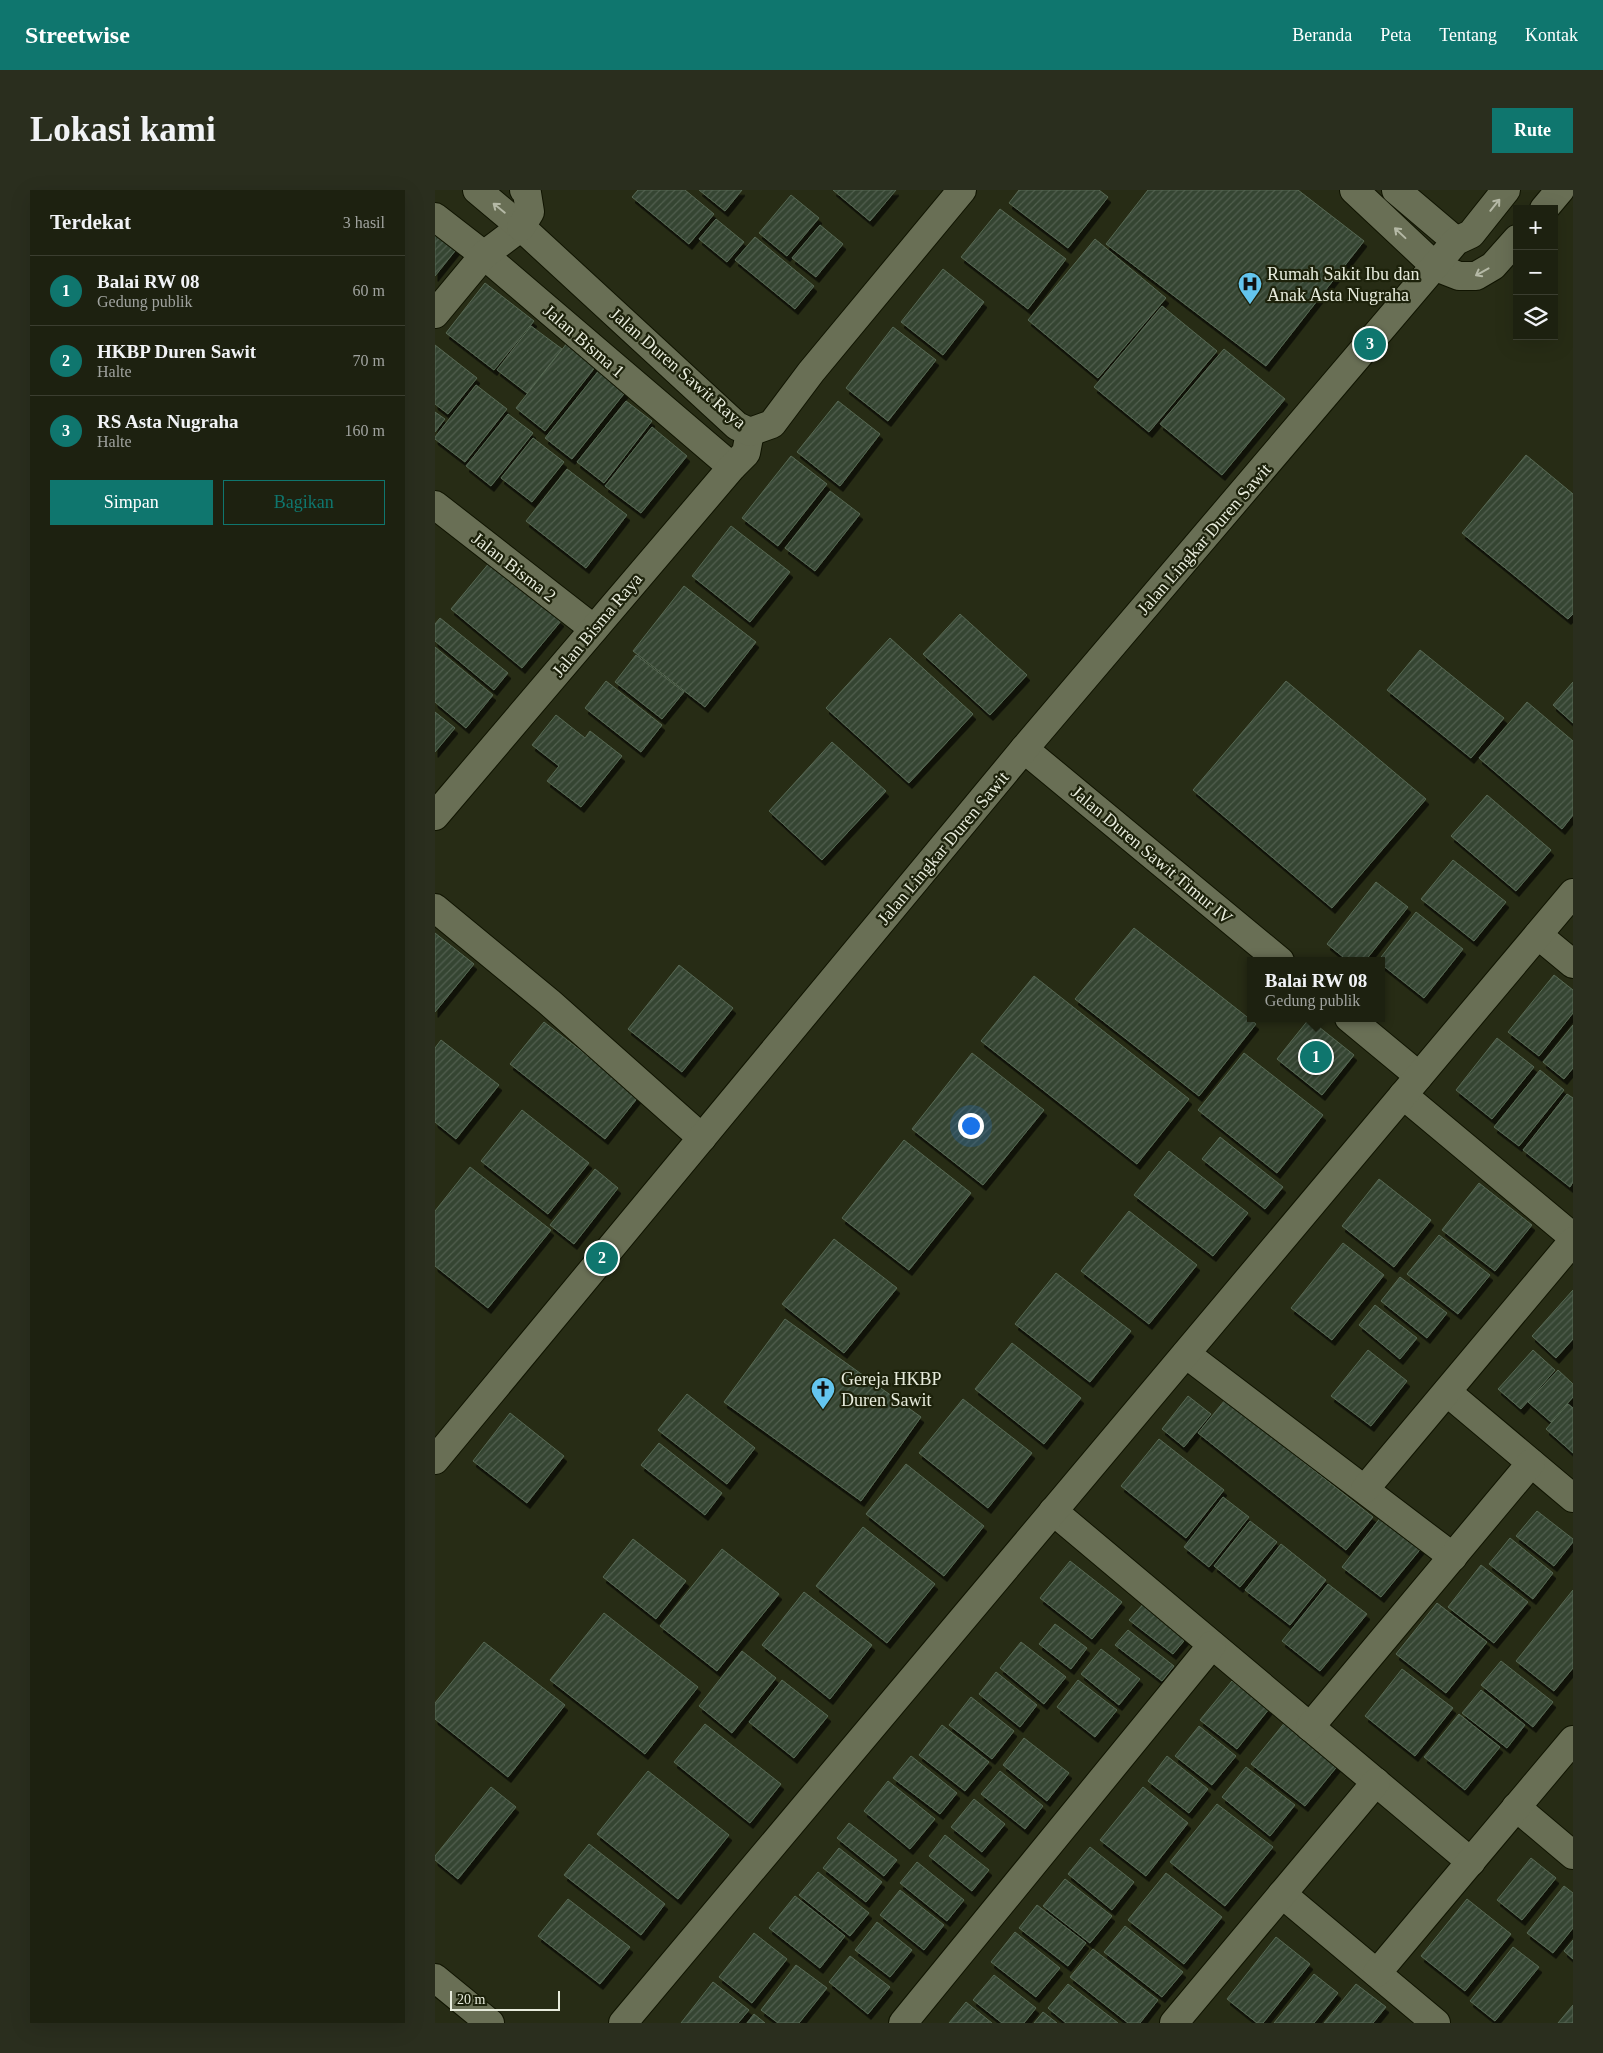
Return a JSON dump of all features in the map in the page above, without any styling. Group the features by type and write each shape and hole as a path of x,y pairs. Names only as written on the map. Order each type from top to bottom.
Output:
{"street":[{"name":"Jalan Duren Sawit Raya","path":"477,190 521,227 737,426 750,432 772,424 811,372 962,190"},
{"path":"1354,190 1436,267 1459,276 1476,276 1493,266 1513,244"},
{"path":"1396,190 1456,241"},
{"name":"Jalan Lingkar Duren Sawit","path":"435,1460 1025,749 1436,267 1456,241 1471,234 1507,190"},
{"path":"1547,205 1560,190"},
{"path":"435,314 483,255 521,227 530,212 527,191"},
{"name":"Jalan Bisma 1","path":"435,217 483,255 732,467"},
{"name":"Jalan Bisma Raya","path":"435,816 745,453 750,432"},
{"name":"Jalan Bisma 2","path":"435,506 594,628"},
{"name":"Jalan Duren Sawit Timur IV","path":"1025,749 1275,957"},
{"path":"623,2023 1573,893"},
{"path":"435,908 549,1002 703,1138"},
{"path":"1538,934 1573,964"},
{"path":"1353,1022 1411,1085 1573,1237"},
{"path":"1365,1489 1573,1241"},
{"path":"1186,1354 1453,1557"},
{"path":"1447,1392 1573,1498"},
{"path":"1309,1727 1531,1463"},
{"path":"1053,1512 1471,1862"},
{"path":"903,2023 1212,1645"},
{"path":"1377,1973 1573,1740"},
{"path":"1174,2023 1376,1782"},
{"path":"1516,1807 1573,1855"},
{"path":"1282,1894 1436,2023"},
{"path":"435,1978 491,2023"}],"building":[{"path":"638,190 685,190 714,214 689,244 632,197"},
{"path":"699,190 742,190 725,211"},
{"path":"833,190 896,190 870,221"},
{"path":"1019,190 1099,190 1108,197 1068,248 1009,203"},
{"name":"Rumah Sakit Ibu dan Anak Asta Nugraha","path":"1148,190 1298,190 1364,241 1266,366 1106,244"},
{"path":"791,195 819,218 787,256 759,233"},
{"path":"1000,209 1066,259 1028,309 961,257"},
{"path":"716,219 744,242 727,262 699,239"},
{"path":"820,225 843,244 816,277 792,258"},
{"path":"435,227 459,246 435,276"},
{"path":"755,237 814,286 795,309 735,260"},
{"path":"1095,239 1166,298 1098,378 1028,320"},
{"path":"943,269 984,302 943,355 901,322"},
{"path":"485,283 534,321 494,370 446,333"},
{"path":"1162,306 1217,351 1149,432 1094,387"},
{"path":"531,326 562,349 527,393 497,370"},
{"path":"893,327 936,360 888,421 846,388"},
{"path":"571,338 600,361 545,431 516,408"},
{"path":"435,345 477,378 448,414 435,404"},
{"path":"1224,349 1285,399 1222,475 1160,424"},
{"path":"600,369 627,390 572,459 545,438"},
{"path":"476,385 507,409 465,462 435,439 435,437"},
{"path":"626,401 652,421 604,483 577,462"},
{"path":"838,401 880,434 840,486 797,452"},
{"path":"435,412 445,419 435,432"},
{"path":"508,414 533,433 491,486 466,466"},
{"path":"652,427 687,456 641,513 605,486"},
{"path":"533,438 564,462 532,502 501,478"},
{"path":"1526,455 1573,494 1573,614 1568,619 1462,533"},
{"path":"791,456 827,484 778,546 742,518"},
{"path":"567,469 627,515 586,568 526,521"},
{"path":"830,491 860,514 815,571 785,548"},
{"path":"731,526 790,572 750,622 692,576"},
{"path":"490,562 561,621 522,668 451,609"},
{"path":"684,586 756,642 705,707 633,651"},
{"path":"960,614 1027,675 990,715 923,654"},
{"path":"440,618 508,673 494,690 435,641 435,624"},
{"path":"890,638 973,714 909,783 826,708"},
{"path":"435,647 493,695 466,728 435,702"},
{"path":"1420,650 1504,718 1471,758 1387,690"},
{"path":"636,655 684,692 662,719 615,682"},
{"path":"606,681 662,725 641,752 585,708"},
{"path":"1286,681 1426,799 1332,908 1193,790"},
{"path":"1573,682 1573,723 1553,705"},
{"path":"1527,702 1573,741 1573,815 1562,829 1479,758"},
{"path":"435,712 455,728 435,752"},
{"path":"556,715 585,738 590,731 622,756 581,807 547,781 559,766 532,745"},
{"path":"832,742 886,791 822,860 769,811"},
{"path":"1487,795 1551,850 1516,891 1451,836"},
{"path":"1453,860 1506,902 1474,941 1421,899"},
{"path":"1376,882 1408,907 1368,957 1343,957 1327,944"},
{"path":"1416,912 1463,949 1424,998 1385,967 1385,957 1381,957"},
{"path":"1134,928 1247,1017 1247,1022 1256,1024 1199,1096 1075,999"},
{"path":"435,933 474,964 435,1012"},
{"path":"679,965 733,1008 682,1072 628,1029"},
{"path":"1554,975 1573,990 1573,1013 1539,1056 1508,1032"},
{"path":"1034,976 1189,1099 1137,1164 981,1041"},
{"path":"544,1022 639,1096 605,1139 510,1064"},
{"path":"1307,1022 1313,1022 1354,1055 1322,1095 1277,1059"},
{"path":"1573,1025 1573,1068 1564,1079 1543,1062"},
{"path":"1497,1038 1534,1067 1492,1119 1456,1090"},
{"path":"441,1040 499,1085 456,1139 435,1122 435,1048"},
{"path":"972,1053 1044,1110 983,1185 912,1129"},
{"path":"1244,1053 1323,1115 1277,1173 1198,1110"},
{"path":"1540,1070 1564,1090 1519,1146 1494,1127"},
{"path":"1567,1094 1573,1098 1573,1182 1570,1187 1523,1150"},
{"path":"522,1110 589,1163 548,1214 481,1161"},
{"path":"1220,1137 1283,1187 1265,1209 1202,1159"},
{"path":"904,1140 971,1193 909,1270 842,1218"},
{"path":"1169,1151 1248,1213 1213,1256 1134,1195"},
{"path":"470,1167 551,1230 488,1308 435,1266 435,1211"},
{"path":"595,1169 618,1188 574,1244 550,1225"},
{"path":"1379,1179 1431,1220 1394,1267 1342,1226"},
{"path":"1479,1183 1532,1225 1495,1271 1442,1230"},
{"path":"1129,1211 1197,1265 1149,1324 1081,1271"},
{"path":"1439,1235 1490,1275 1458,1314 1407,1274"},
{"path":"834,1239 897,1288 844,1353 782,1304"},
{"path":"1343,1243 1384,1275 1332,1340 1291,1308"},
{"path":"1056,1273 1131,1331 1090,1382 1015,1324"},
{"path":"1400,1277 1447,1313 1427,1338 1381,1301"},
{"path":"1573,1290 1573,1339 1556,1358 1532,1336"},
{"path":"1375,1305 1417,1338 1400,1359 1359,1325"},
{"name":"Gereja HKBP Duren Sawit","path":"785,1319 921,1417 861,1501 724,1402"},
{"path":"1012,1343 1081,1398 1044,1444 975,1389"},
{"path":"1368,1350 1407,1381 1371,1426 1331,1396"},
{"path":"1533,1350 1555,1370 1521,1409 1498,1389"},
{"path":"1558,1370 1573,1384 1573,1397 1551,1422 1528,1402"},
{"path":"687,1394 755,1448 727,1484 658,1430"},
{"path":"1188,1396 1211,1414 1184,1447 1162,1429"},
{"path":"963,1399 1032,1453 988,1508 919,1453"},
{"path":"1225,1400 1373,1517 1346,1550 1198,1433"},
{"path":"1568,1404 1573,1408 1573,1453 1546,1429"},
{"path":"510,1413 564,1456 527,1503 473,1461"},
{"path":"1159,1439 1224,1490 1186,1538 1121,1486"},
{"path":"659,1443 722,1493 705,1515 641,1465"},
{"path":"906,1464 984,1526 944,1576 866,1514"},
{"path":"1223,1497 1249,1517 1209,1567 1184,1547"},
{"path":"1388,1508 1428,1540 1381,1597 1342,1567"},
{"path":"1537,1511 1573,1539 1573,1542 1554,1566 1516,1536"},
{"path":"1250,1521 1277,1542 1240,1587 1214,1566"},
{"path":"863,1527 935,1584 887,1643 816,1586"},
{"path":"1510,1538 1553,1573 1533,1599 1489,1564"},
{"path":"633,1539 686,1581 656,1619 603,1577"},
{"path":"1281,1544 1326,1580 1290,1625 1245,1590"},
{"path":"722,1549 779,1594 717,1671 660,1626"},
{"path":"1070,1561 1122,1602 1092,1639 1040,1598"},
{"path":"1481,1565 1528,1602 1494,1643 1448,1607"},
{"path":"1328,1584 1367,1614 1320,1671 1282,1641"},
{"path":"1573,1590 1573,1668 1554,1691 1516,1661"},
{"path":"804,1592 872,1645 830,1699 762,1645"},
{"path":"1145,1602 1188,1636 1173,1654 1129,1620"},
{"path":"1437,1603 1487,1642 1446,1693 1396,1654"},
{"path":"604,1613 698,1687 645,1754 550,1680"},
{"path":"1055,1624 1087,1648 1071,1669 1039,1644"},
{"path":"1128,1630 1174,1666 1162,1681 1115,1645"},
{"path":"484,1642 565,1705 508,1777 435,1719 435,1703"},
{"path":"1021,1642 1066,1677 1044,1704 1000,1668"},
{"path":"1101,1649 1140,1679 1119,1705 1081,1674"},
{"path":"742,1651 776,1678 732,1733 699,1706"},
{"path":"1501,1661 1553,1702 1533,1727 1481,1685"},
{"path":"1402,1669 1453,1708 1415,1756 1365,1716"},
{"path":"996,1672 1037,1705 1020,1727 979,1694"},
{"path":"782,1680 828,1716 794,1758 749,1722"},
{"path":"1078,1680 1117,1710 1095,1737 1057,1707"},
{"path":"1232,1681 1269,1709 1237,1749 1200,1720"},
{"path":"1481,1690 1525,1725 1507,1748 1462,1713"},
{"path":"971,1697 1014,1731 992,1759 949,1725"},
{"path":"1459,1714 1500,1747 1465,1790 1424,1757"},
{"path":"1286,1721 1339,1764 1305,1806 1251,1764"},
{"path":"705,1724 781,1784 750,1823 674,1762"},
{"path":"942,1725 989,1762 965,1791 919,1755"},
{"path":"1199,1726 1236,1756 1212,1785 1175,1756"},
{"path":"1024,1738 1069,1773 1047,1801 1003,1765"},
{"path":"911,1756 957,1793 940,1814 893,1778"},
{"path":"1167,1756 1208,1789 1189,1813 1148,1781"},
{"path":"1246,1767 1295,1805 1270,1836 1222,1797"},
{"path":"648,1771 729,1835 678,1899 597,1834"},
{"path":"1000,1771 1043,1806 1025,1829 981,1794"},
{"path":"888,1781 935,1819 910,1849 864,1811"},
{"path":"491,1787 516,1807 458,1879 435,1860 435,1856"},
{"path":"1143,1787 1188,1823 1146,1876 1100,1840"},
{"path":"974,1799 1005,1824 982,1852 951,1827"},
{"path":"1217,1804 1273,1847 1225,1906 1170,1862"},
{"path":"849,1823 897,1860 884,1876 837,1838"},
{"path":"945,1835 989,1870 972,1891 929,1856"},
{"path":"589,1844 665,1904 641,1935 564,1875"},
{"path":"1090,1847 1134,1882 1112,1910 1068,1874"},
{"path":"839,1848 882,1882 866,1902 823,1868"},
{"path":"1531,1858 1556,1878 1522,1920 1497,1900"},
{"path":"917,1862 964,1900 947,1921 900,1883"},
{"path":"818,1872 869,1913 850,1936 799,1895"},
{"path":"1166,1873 1222,1917 1184,1964 1128,1920"},
{"path":"1065,1879 1112,1916 1090,1943 1043,1906"},
{"path":"1564,1886 1573,1893 1573,1928 1553,1953 1527,1933"},
{"path":"900,1890 944,1925 924,1950 880,1915"},
{"path":"795,1896 845,1936 820,1968 769,1928"},
{"path":"568,1899 630,1947 600,1984 538,1936"},
{"path":"1467,1899 1511,1934 1465,1991 1421,1956"},
{"path":"1037,1905 1086,1943 1068,1966 1019,1928"},
{"path":"877,1922 912,1950 890,1977 855,1950"},
{"path":"1125,1926 1183,1972 1162,1997 1104,1952"},
{"path":"1015,1932 1060,1968 1036,1997 991,1962"},
{"path":"754,1933 787,1959 752,2003 719,1977"},
{"path":"1276,1937 1310,1964 1263,2023 1257,2023 1227,1999"},
{"path":"1573,1940 1573,1959 1564,1951"},
{"path":"1513,1947 1539,1967 1495,2021 1470,2001"},
{"path":"1093,1949 1158,2000 1140,2023 1128,2023 1070,1977"},
{"path":"850,1956 890,1987 868,2014 829,1982"},
{"path":"796,1965 827,1988 799,2023 778,2023 761,2010"},
{"path":"1314,1974 1338,1993 1314,2023 1274,2023"},
{"path":"994,1975 1036,2008 1024,2023 1002,2023 973,2000"},
{"path":"713,1982 749,2010 738,2023 681,2023"},
{"path":"1068,1984 1118,2023 1066,2023 1048,2008"},
{"path":"1356,1984 1386,2007 1373,2023 1324,2023"},
{"path":"966,2002 992,2023 949,2023"},
{"path":"1573,2005 1573,2023 1558,2023"},
{"path":"1043,2012 1057,2023 1034,2023"},
{"path":"754,2014 765,2023 747,2023"}],"place":[{"name":"Rumah Sakit Ibu dan Anak Asta Nugraha","path":"1250,305"},
{"name":"RS Asta Nugraha","path":"1370,344"},
{"name":"Balai RW 08","path":"1316,1057"},
{"name":"HKBP Duren Sawit","path":"602,1258"},
{"name":"Gereja HKBP Duren Sawit","path":"823,1410"}]}
